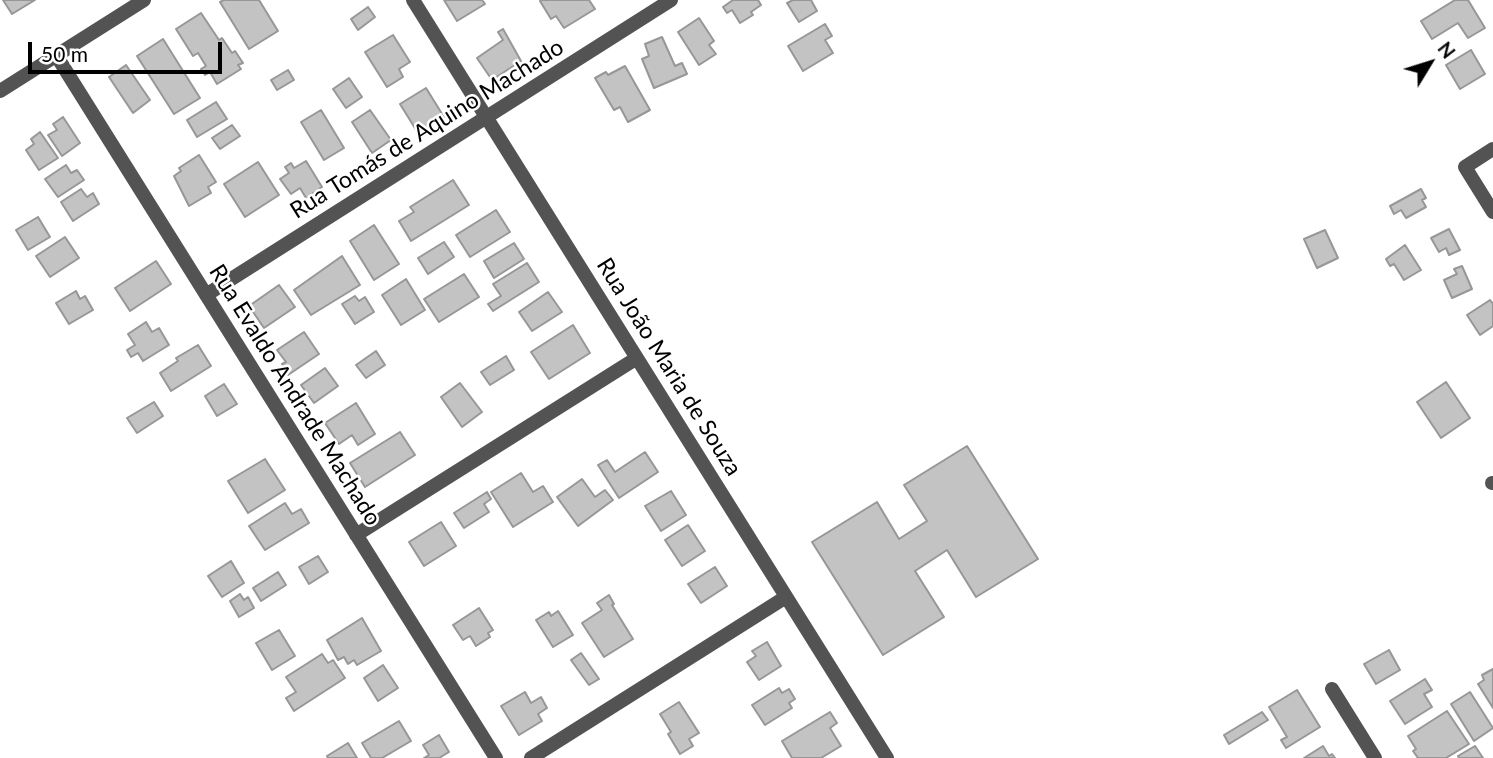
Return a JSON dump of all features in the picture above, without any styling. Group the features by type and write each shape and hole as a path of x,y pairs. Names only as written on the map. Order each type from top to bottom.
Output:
{"street":[{"path":"0,91 144,0"},
{"name":"Rua João Maria de Souza","path":"413,0 887,758"},
{"name":"Rua Tomás de Aquino Machado","path":"206,295 671,0"},
{"name":"Rua Evaldo Andrade Machado","path":"56,55 496,758"},
{"path":"1493,149 1465,167 1493,212"},
{"path":"356,535 637,358"},
{"path":"531,758 786,597"},
{"path":"1332,689 1375,758"}],"building":[{"path":"3,0 35,0 12,14"},
{"path":"259,0 278,31 249,49 220,2"},
{"path":"444,0 482,0 485,4 457,21"},
{"path":"541,0 589,0 595,9 564,28 556,16 551,19"},
{"path":"733,0 758,0 761,5 751,12 753,15 740,23 732,10 727,13 723,7"},
{"path":"793,0 811,0 817,11 799,22 787,3"},
{"path":"1455,0 1468,0 1485,28 1468,38 1458,23 1432,39 1421,21"},
{"path":"368,7 375,17 358,30 351,19"},
{"path":"201,13 219,40 222,38 243,63 238,65 241,69 217,84 210,72 205,75 201,69 206,66 198,53 193,56 176,29"},
{"path":"699,18 714,41 709,45 716,54 699,65 678,32"},
{"path":"825,24 832,36 825,40 833,53 803,71 788,46"},
{"path":"503,29 521,61 492,80 477,58 503,40 498,32"},
{"path":"393,35 410,62 399,69 403,77 387,87 365,52"},
{"path":"662,37 675,66 682,63 687,74 654,88 642,59 649,56 645,44"},
{"path":"163,39 200,98 174,114 137,56"},
{"path":"1471,50 1485,74 1460,89 1446,65"},
{"path":"126,65 150,100 133,113 109,77"},
{"path":"625,66 650,110 628,122 620,107 614,110 595,78"},
{"path":"288,70 294,80 277,90 271,80"},
{"path":"349,78 362,97 346,108 333,89"},
{"path":"426,88 444,117 418,133 400,104"},
{"path":"216,102 227,119 197,137 187,120"},
{"path":"321,110 344,148 324,160 301,122"},
{"path":"370,110 391,140 372,153 352,122"},
{"path":"63,117 80,143 62,156 48,135 57,130 53,124"},
{"path":"232,125 240,136 220,149 212,138"},
{"path":"40,132 58,158 39,170 26,150 34,144 31,139"},
{"path":"199,155 216,182 208,187 211,193 189,206 174,176 181,171 179,168"},
{"path":"306,161 322,187 306,198 300,188 291,194 280,179 289,173 285,167 291,163 294,168"},
{"path":"258,162 279,195 245,217 224,184"},
{"path":"66,165 71,173 77,170 84,180 58,197 45,179"},
{"path":"453,180 469,205 411,241 399,221 414,212 410,207"},
{"path":"81,189 87,197 93,193 99,204 73,221 61,202"},
{"path":"1421,189 1426,198 1422,200 1426,207 1406,218 1401,210 1394,214 1390,206"},
{"path":"496,210 510,232 470,257 456,235"},
{"path":"38,217 50,237 28,250 16,230"},
{"path":"374,225 399,264 374,280 350,241"},
{"path":"1449,229 1460,250 1449,255 1446,248 1439,252 1431,238"},
{"path":"1325,230 1338,258 1317,268 1304,239"},
{"path":"65,237 79,258 50,277 36,256"},
{"path":"444,242 454,257 428,274 418,258"},
{"path":"514,243 524,259 494,278 484,261"},
{"path":"1405,245 1421,270 1404,280 1394,264 1390,266 1386,259"},
{"path":"342,256 360,285 311,315 294,290"},
{"path":"156,261 171,284 130,311 115,288"},
{"path":"527,263 539,282 493,311 488,304 501,296 493,284"},
{"path":"1462,266 1472,289 1452,298 1444,280 1457,274 1454,269"},
{"path":"464,274 479,297 439,322 424,299"},
{"path":"406,279 425,310 401,325 382,295"},
{"path":"279,285 295,307 264,328 249,306"},
{"path":"76,291 80,299 85,296 93,310 69,324 56,303"},
{"path":"548,292 562,312 532,331 519,312"},
{"path":"355,296 359,301 365,297 374,312 355,324 342,304"},
{"path":"1490,300 1493,304 1493,326 1480,335 1467,315"},
{"path":"146,322 152,332 159,328 169,345 143,361 138,353 131,357 127,350 135,345 128,334"},
{"path":"573,325 590,353 549,379 531,352"},
{"path":"304,332 319,354 288,375 282,364 286,362 277,350"},
{"path":"198,345 211,366 171,391 160,373 178,361 176,358"},
{"path":"376,351 385,365 366,378 356,365"},
{"path":"506,356 514,370 490,385 481,372"},
{"path":"325,368 338,386 314,403 301,385"},
{"path":"1446,382 1470,418 1441,438 1417,402"},
{"path":"460,383 482,412 462,427 441,397"},
{"path":"224,384 237,404 217,416 205,396"},
{"path":"154,402 163,416 137,433 127,418"},
{"path":"356,403 375,434 358,445 352,435 339,444 325,423"},
{"path":"400,432 415,455 365,487 350,463"},
{"path":"967,446 1038,559 976,597 947,550 915,571 944,617 883,655 812,542 877,502 899,539 927,521 904,485"},
{"path":"645,452 658,472 619,498 598,465 607,460 615,472"},
{"path":"265,459 285,490 248,513 228,481"},
{"path":"521,473 533,492 543,486 553,502 513,527 491,492"},
{"path":"582,479 595,497 605,490 613,500 578,526 557,497"},
{"path":"671,491 686,515 661,531 645,506"},
{"path":"487,492 491,499 484,504 489,512 464,528 454,513"},
{"path":"285,503 292,514 301,509 309,523 265,550 249,526"},
{"path":"441,522 456,546 424,566 409,542"},
{"path":"688,525 705,551 682,566 665,540"},
{"path":"318,556 328,572 309,584 299,567"},
{"path":"231,561 244,583 222,597 208,576"},
{"path":"715,567 727,586 701,603 688,584"},
{"path":"278,572 286,585 261,601 253,588"},
{"path":"240,594 244,600 248,597 254,608 239,617 230,601"},
{"path":"609,595 614,604 612,605 633,639 604,657 582,623 602,610 597,603"},
{"path":"479,608 493,630 488,633 490,637 476,646 470,636 463,640 453,625"},
{"path":"558,611 573,635 553,647 536,620 549,612 551,616"},
{"path":"362,618 381,651 357,665 354,660 348,664 344,657 338,660 327,640"},
{"path":"279,630 295,656 272,670 256,643"},
{"path":"767,642 781,666 759,680 747,662 756,656 752,651"},
{"path":"1389,650 1400,670 1376,684 1364,664"},
{"path":"581,653 599,679 589,685 571,660"},
{"path":"322,654 328,663 333,660 345,678 294,711 286,698 296,692 286,677"},
{"path":"383,665 398,688 378,701 364,678"},
{"path":"1493,669 1493,708 1478,684 1484,680 1482,675"},
{"path":"1425,679 1432,690 1424,694 1432,707 1405,724 1390,701"},
{"path":"779,688 782,693 789,689 795,699 789,703 792,708 765,725 752,705"},
{"path":"1297,690 1320,727 1286,748 1281,740 1287,737 1269,707"},
{"path":"525,692 531,703 541,697 547,708 538,714 542,721 519,735 501,706"},
{"path":"1470,692 1493,728 1474,741 1451,704"},
{"path":"679,702 699,733 689,739 693,746 680,754 660,714"},
{"path":"1447,711 1469,744 1446,758 1418,758 1408,736"},
{"path":"830,712 837,723 830,728 841,746 821,758 792,758 782,741"},
{"path":"1262,712 1268,720 1229,744 1224,735"},
{"path":"399,721 411,741 382,758 371,758 362,743"},
{"path":"439,735 449,752 439,758 424,758 429,755 423,745"},
{"path":"348,743 357,758 328,758 327,756"},
{"path":"1323,746 1329,756 1332,754 1335,758 1304,758"},
{"path":"1475,746 1483,758 1459,758 1458,756"}]}
